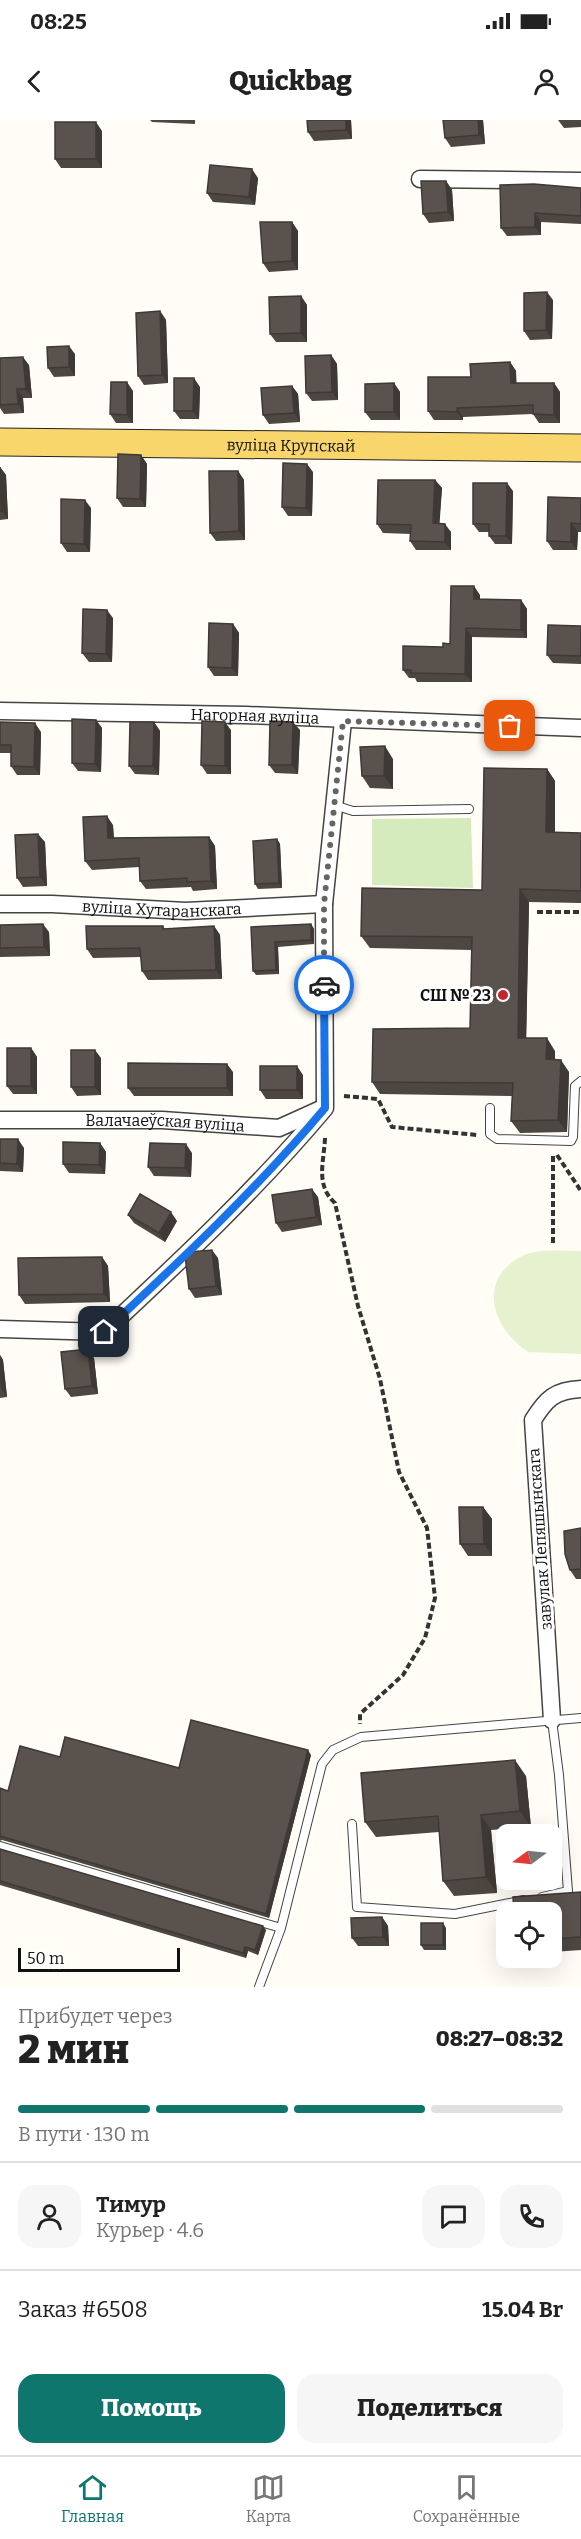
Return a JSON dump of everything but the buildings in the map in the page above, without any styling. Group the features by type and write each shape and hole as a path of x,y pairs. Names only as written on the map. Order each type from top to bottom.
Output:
{"main road":[{"name":"вуліца Крупскай","path":"0,442 581,448"}],"street":[{"path":"420,179 581,181"},
{"name":"Нагорная вуліца","path":"0,711 222,714 343,721 581,728"},
{"path":"0,1329 104,1332 217,1226 280,1161 325,1108 324,904 343,721"},
{"name":"вуліца Хутаранскага","path":"0,904 52,904 186,911 324,904"},
{"name":"Валачаеўская вуліца","path":"0,1120 162,1120 279,1128 325,1108"},
{"name":"завулак Лепяшынскага","path":"552,1720 533,1420 546,1399 568,1389 581,1389"}],"lane":[{"path":"334,805 353,811 469,809"},
{"path":"490,1108 490,1134 497,1139 571,1141 575,1086 581,1081"},
{"path":"259,1987 281,1928 322,1764 333,1750 347,1741 361,1737 581,1718"},
{"path":"352,1824 357,1907 455,1914 568,1891 559,1775 552,1720"},
{"path":"0,1846 281,1928"}],"path":[{"path":"537,912 581,912"},
{"path":"361,1737 360,1714 403,1675 425,1638 435,1598 427,1527 399,1472 380,1379 358,1306 335,1203 325,1194 321,1167 325,1141 325,1108 345,1096 378,1099 392,1127 465,1136 490,1134"},
{"path":"553,1243 553,1150 581,1191"}],"green space":[{"path":"471,818 473,888 372,885 372,819"},
{"path":"551,1250 581,1251 581,1354 528,1352 505,1330 498,1317 494,1304 494,1291 498,1278 508,1266 528,1253"}],"way so far":[{"path":"324,985 324,904 343,721 510,726"}],"place":[{"name":"СШ № 23","path":"503,995"}],"route":[{"path":"104,1332 217,1226 280,1161 325,1108 324,985"}]}
